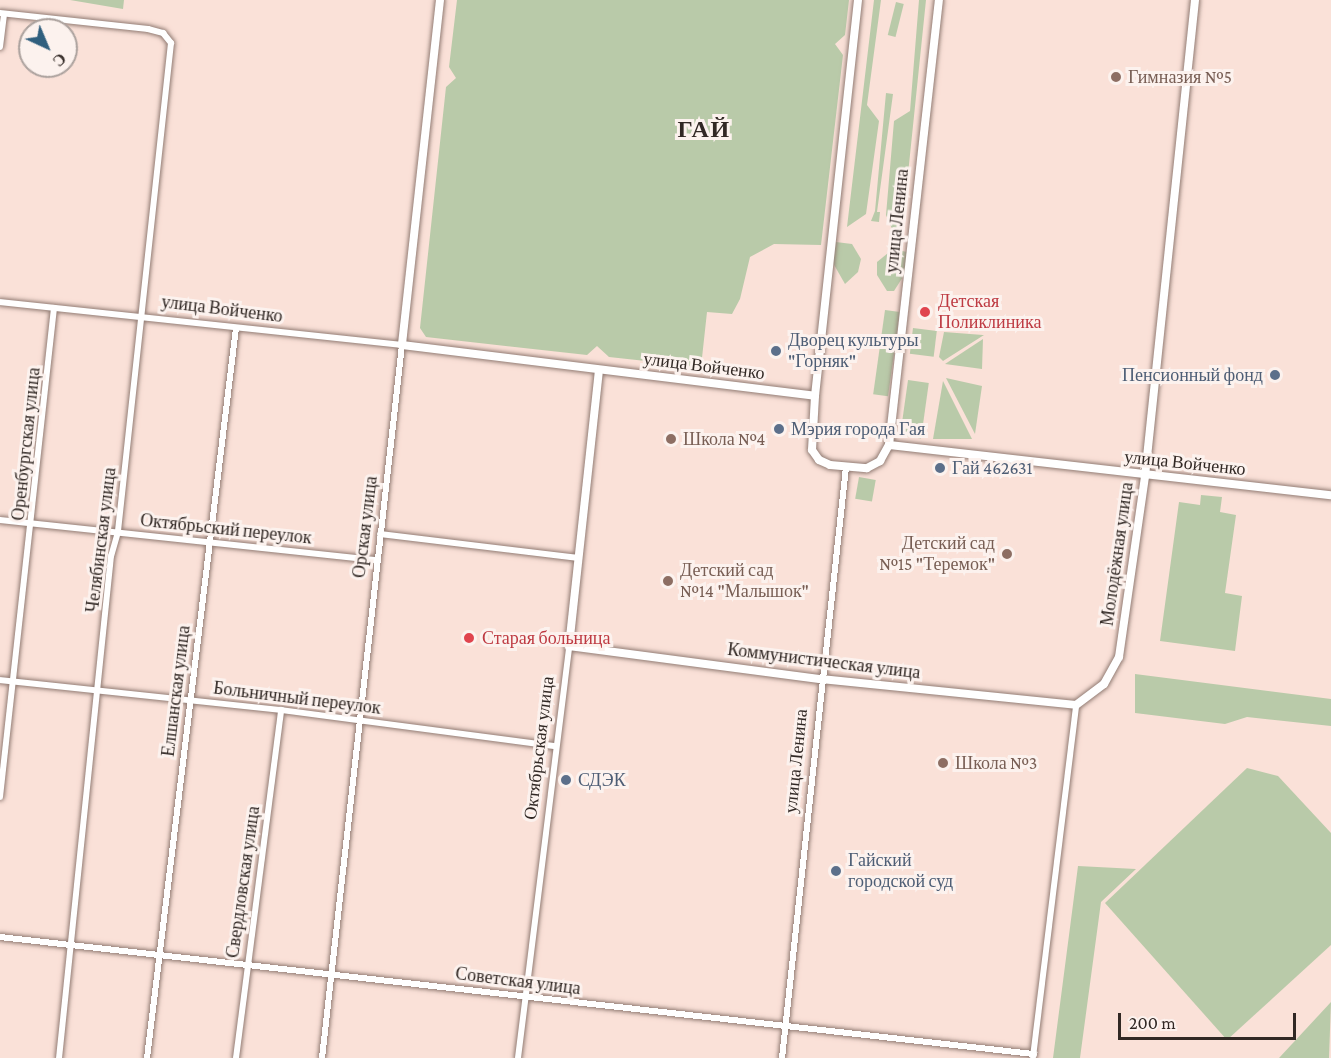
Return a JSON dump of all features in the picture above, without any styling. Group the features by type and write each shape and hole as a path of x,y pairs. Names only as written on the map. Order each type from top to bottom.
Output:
{"main road":[{"name":"Орская улица","path":"402,345 440,0"},
{"path":"858,0 815,396 812,450 823,462 846,467 873,466 889,445"},
{"name":"улица Ленина","path":"889,445 939,0"},
{"name":"Молодёжная улица","path":"1076,705 1104,684 1119,657 1144,476 1195,0"},
{"name":"улица Войченко","path":"402,345 815,396"},
{"name":"Октябрьская улица","path":"569,646 599,370"},
{"name":"улица Войченко","path":"889,445 1144,476 1331,495"},
{"name":"Коммунистическая улица","path":"569,646 821,679 1076,705"}],"street":[{"name":"Челябинская улица","path":"2,14 158,32 171,43 118,532 111,556 73,945 59,1058"},
{"path":"0,47 2,14"},
{"name":"улица Войченко","path":"0,302 402,345"},
{"name":"Оренбургская улица","path":"0,797 33,523 54,308"},
{"name":"Елшанская улица","path":"147,1058 208,541 236,328"},
{"name":"Орская улица","path":"322,1058 402,345"},
{"name":"улица Ленина","path":"782,1058 821,679 846,467"},
{"name":"Октябрьский переулок","path":"0,520 377,560"},
{"path":"380,534 577,558"},
{"name":"Октябрьская улица","path":"518,1058 569,646"},
{"name":"Больничный переулок","path":"0,680 190,699 555,746"},
{"path":"1033,1056 1076,705"},
{"name":"Свердловская улица","path":"236,1058 281,710"},
{"name":"Советская улица","path":"0,937 1033,1056"}],"green space":[{"path":"70,0 124,0 123,9"},
{"path":"457,0 849,0 845,35 835,44 843,55 821,245 774,244 750,257 740,299 732,314 707,312 701,367 609,357 597,346 587,355 426,337 420,328 446,87 456,78 449,67"},
{"path":"874,0 881,0 867,105 879,121 866,214 847,227"},
{"path":"919,0 926,0 902,232 893,231 886,215 894,121 910,111"},
{"path":"896,2 904,4 896,37 888,35"},
{"path":"886,93 893,94 877,212 880,212 879,222 871,221 875,211"},
{"path":"836,242 852,244 861,259 858,272 845,284 833,263"},
{"path":"893,249 907,252 906,272 894,291 887,291 877,275 877,262"},
{"path":"885,310 900,312 888,396 873,394"},
{"path":"913,328 937,331 934,357 910,354"},
{"path":"944,332 984,335 943,361 939,357"},
{"path":"983,339 982,369 945,364"},
{"path":"946,378 982,386 975,434"},
{"path":"908,380 929,383 921,438 900,435"},
{"path":"943,381 972,439 933,439"},
{"path":"859,477 876,480 872,502 855,499"},
{"path":"1201,495 1222,497 1220,512 1236,515 1225,593 1242,596 1235,651 1160,641 1179,502 1200,505"},
{"path":"1135,674 1331,699 1331,726 1247,717 1225,724 1135,713"},
{"path":"1247,768 1278,776 1331,833 1331,945 1227,1040 1105,903"},
{"path":"1078,866 1136,869 1101,902 1080,1058 1053,1058"},
{"path":"1331,1002 1329,1058 1279,1058"}],"place":[{"name":"Гимназия №5","path":"1116,77"},
{"name":"Детская Поликлиника","path":"925,312"},
{"name":"Дворец культуры \"Горняк\"","path":"776,351"},
{"name":"Пенсионный фонд","path":"1275,375"},
{"name":"Мэрия города Гая","path":"779,429"},
{"name":"Школа №4","path":"671,439"},
{"name":"Гай 462631","path":"940,468"},
{"name":"Детский сад №15 \"Теремок\"","path":"1007,554"},
{"name":"Детский сад №14 \"Малышок\"","path":"668,581"},
{"name":"Старая больница","path":"469,638"},
{"name":"Школа №3","path":"943,763"},
{"name":"СДЭК","path":"566,780"},
{"name":"Гайский городской суд","path":"836,871"}],"district":[{"name":"ГАЙ","path":"704,129"}]}
